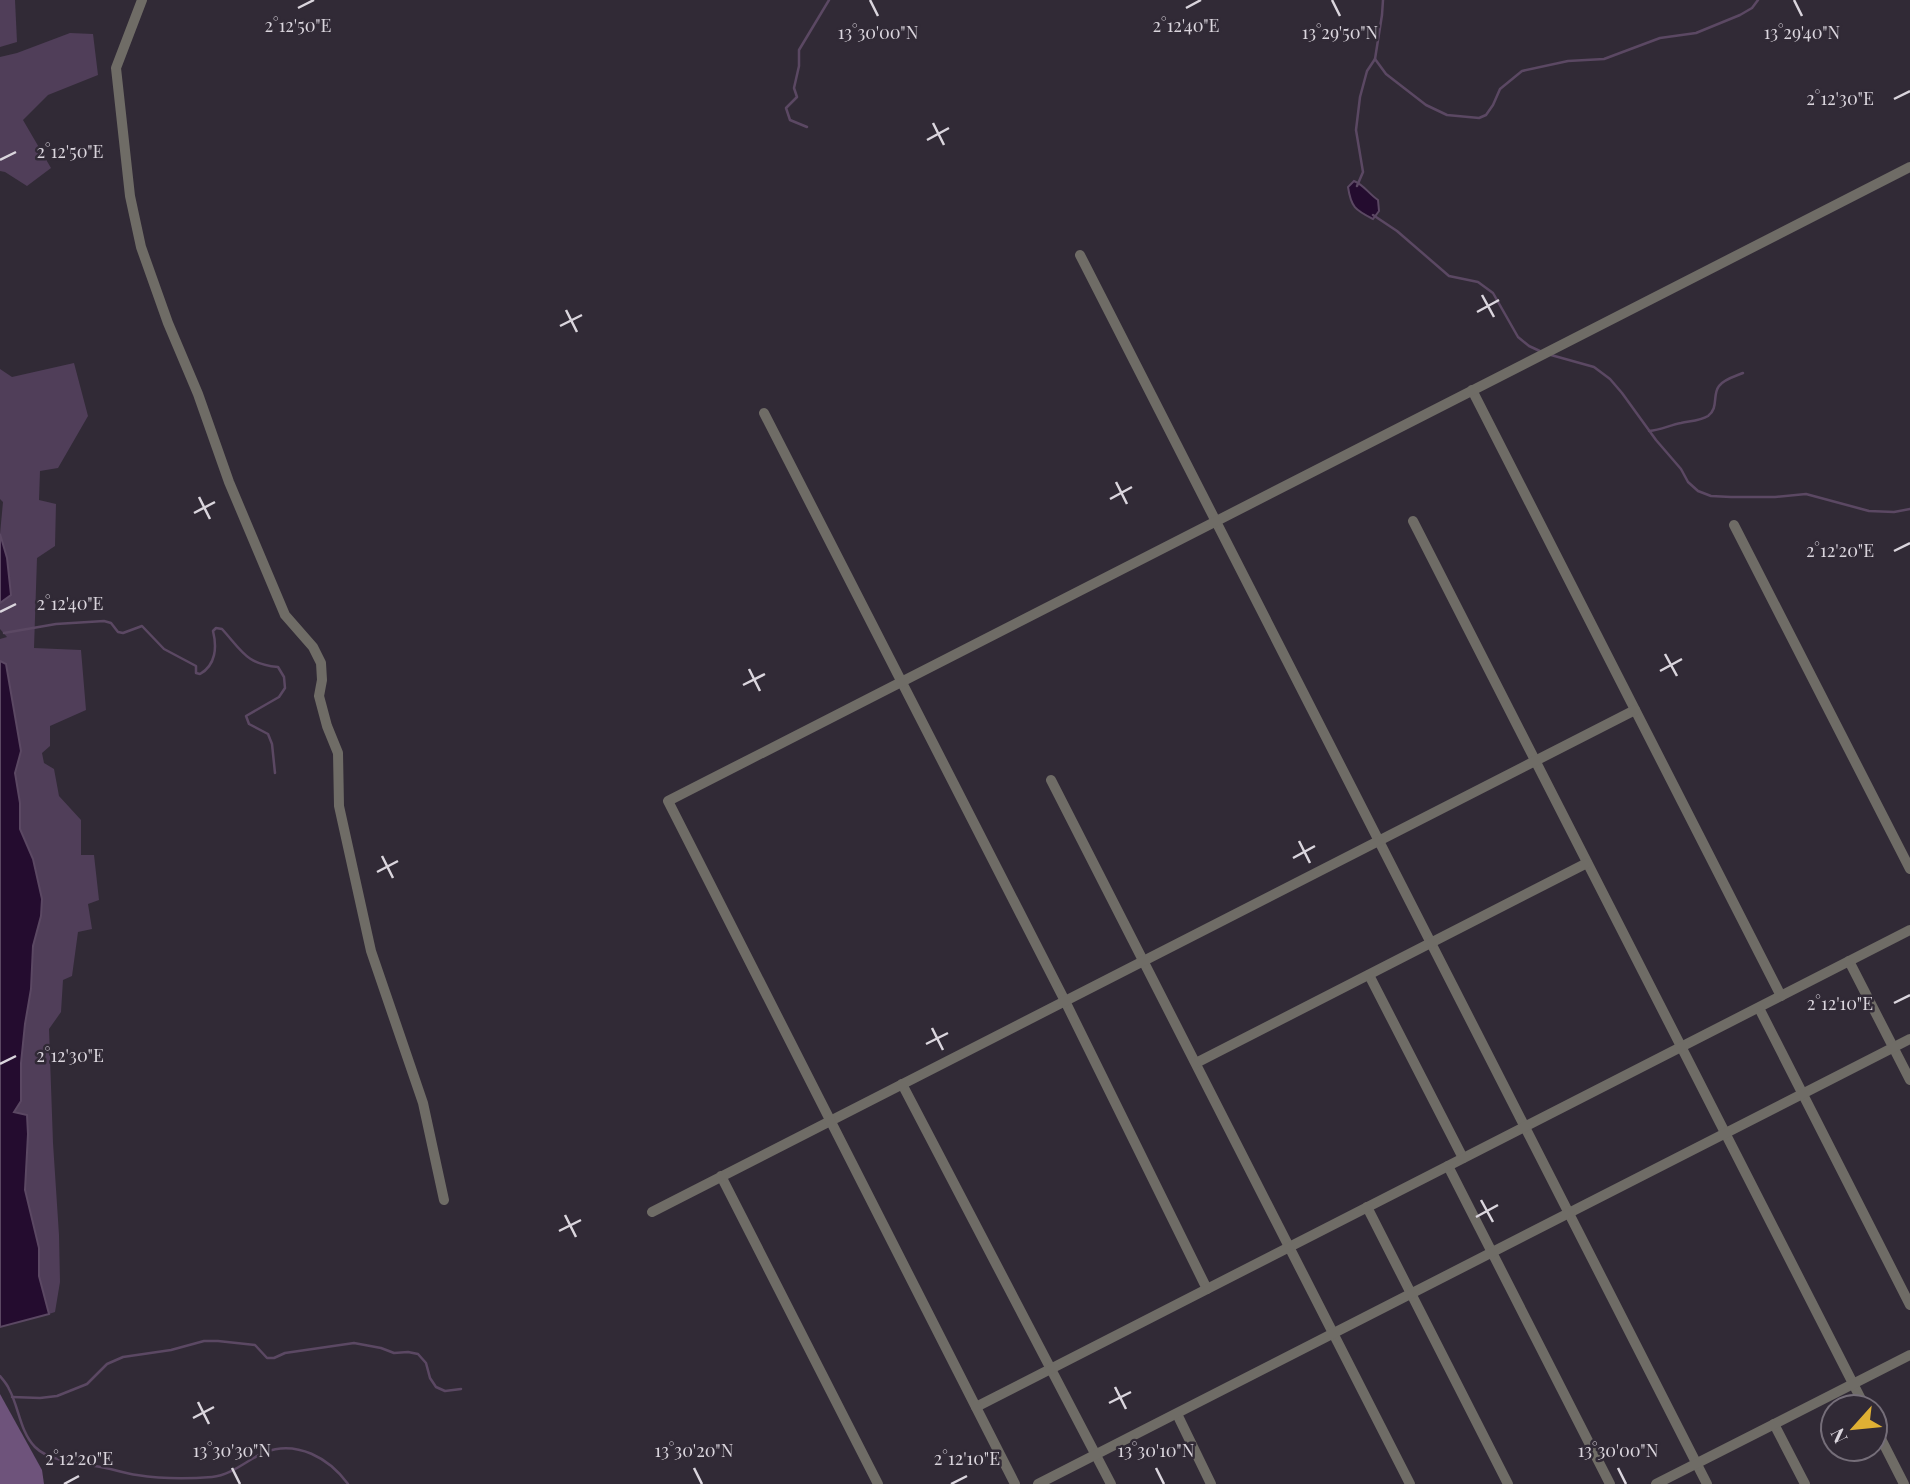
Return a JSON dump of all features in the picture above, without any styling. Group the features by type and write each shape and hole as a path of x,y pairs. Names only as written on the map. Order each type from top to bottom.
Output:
{"street":[{"path":"142,0 116,68 130,196 141,247 229,482 285,615 313,647 321,663 320,696 327,726 338,753 339,806 371,951 423,1102 444,1200"},
{"path":"1015,1484 668,801 1910,167"},
{"path":"1080,255 1707,1484"},
{"path":"1472,390 1781,996"},
{"path":"764,412 1065,1001 1207,1289"},
{"path":"1413,521 1858,1393"},
{"path":"1734,524 1910,869"},
{"path":"652,1212 1635,710"},
{"path":"1051,779 1410,1484"},
{"path":"1196,1063 1587,863"},
{"path":"976,1407 1910,930"},
{"path":"1849,961 1910,1080"},
{"path":"1369,975 1463,1158"},
{"path":"1759,1008 1910,1305"},
{"path":"1038,1484 1910,1039"},
{"path":"902,1084 1111,1484"},
{"path":"1448,1166 1611,1484"},
{"path":"721,1177 878,1484"},
{"path":"1367,1208 1508,1484"},
{"path":"1656,1484 1910,1354"},
{"path":"1177,1414 1211,1484"},
{"path":"1774,1424 1805,1484"},
{"path":"1889,1455 1904,1484"}],"shaded area":[{"path":"0,0 15,0 17,42 0,47"},
{"path":"70,33 93,34 98,75 48,95 23,120 51,168 27,186 0,171 0,57"},
{"path":"1354,181 1378,200 1379,211 1373,219 1352,204 1348,187"},
{"path":"74,363 88,416 58,468 40,471 39,500 56,504 55,546 37,558 34,648 81,650 86,710 50,726 50,746 42,753 44,763 54,769 59,796 81,820 81,855 94,855 99,900 88,904 92,929 78,932 72,976 63,980 61,1012 49,1029 60,1282 55,1312 49,1314 39,1276 39,1248 25,1190 28,1134 14,1112 21,1101 21,1063 31,989 33,946 41,916 33,859 20,829 20,803 15,773 21,751 6,665 0,661 0,639 7,637 0,629 0,603 11,594 7,558 0,534 3,502 0,499 0,369 12,377"},
{"path":"0,534 7,558 11,595 0,603"},
{"path":"0,661 6,664 21,751 15,773 20,803 20,829 33,859 42,899 41,916 33,946 31,989 21,1063 21,1101 14,1112 27,1115 25,1190 39,1248 39,1276 49,1314 0,1327"},
{"path":"0,1394 42,1470 44,1484 0,1484"}],"waterway":[{"path":"807,127 790,120 786,108 797,97 794,88 799,50 829,0"},
{"path":"1357,186 1363,172 1356,130 1360,97 1367,71 1375,59 1383,0"},
{"path":"1375,59 1386,74 1426,105 1447,115 1479,118 1486,115 1500,89 1522,71 1568,61 1604,59 1660,38 1696,33 1740,15 1752,8 1758,0"},
{"path":"1373,215 1397,231 1449,276 1478,282 1493,293 1518,337 1542,352"},
{"path":"1551,355 1594,367 1610,379 1681,469 1688,482 1698,491 1711,496 1731,497 1806,494 1869,511 1894,512 1910,509"},
{"path":"1649,431 1708,416 1713,409 1719,386 1743,373"},
{"path":"4,633 56,624 104,621 123,633 142,626 164,649 196,666 196,673 200,674 209,666 214,655 213,631 216,628 222,629 251,659 278,667 284,677 285,688 279,697 246,716 249,724 268,734 272,744 275,773"},
{"path":"12,1397 57,1396 87,1384 107,1364 123,1357 171,1350 204,1341 255,1345 267,1358 354,1343 394,1353 408,1352 418,1354 426,1363 436,1387 445,1391 461,1389"},
{"path":"0,1376 7,1385 30,1441 41,1452 55,1458 137,1475 193,1478 219,1476 265,1452 289,1448 322,1459 348,1484"}]}
